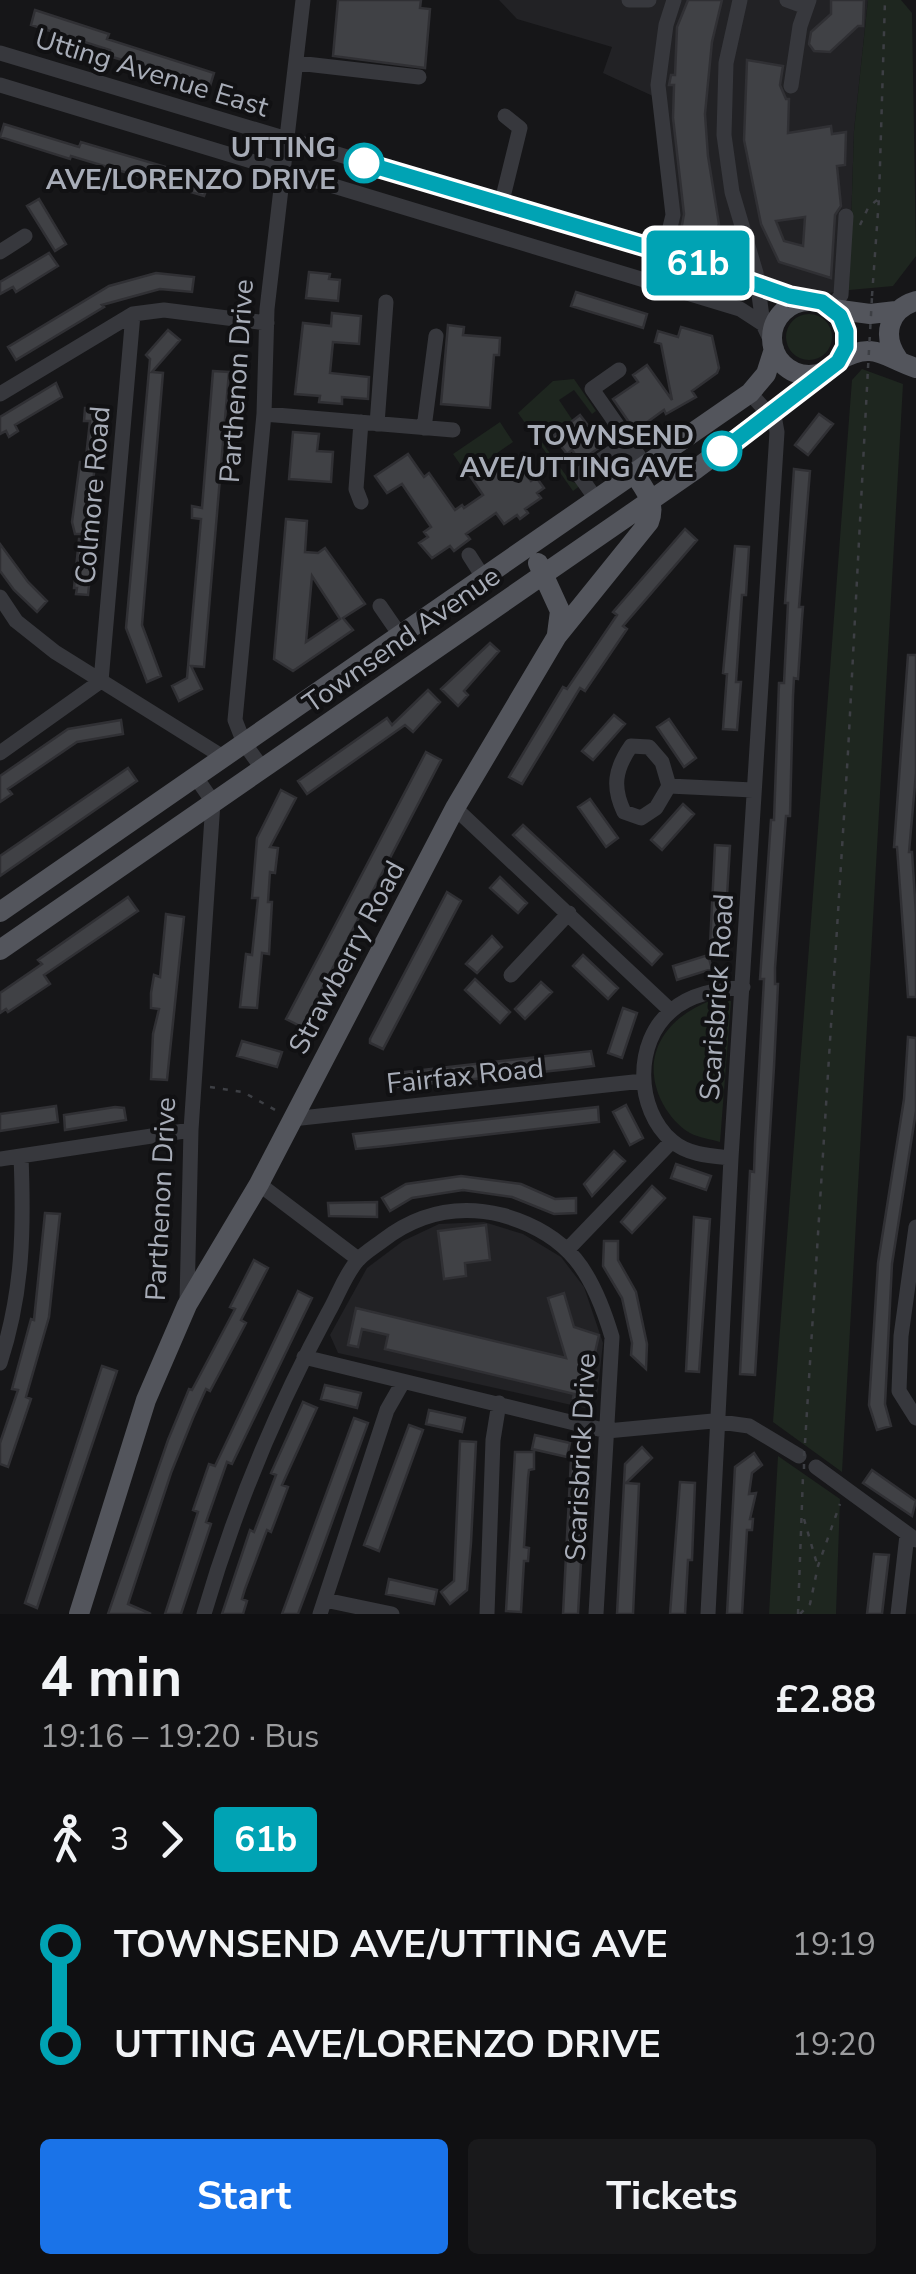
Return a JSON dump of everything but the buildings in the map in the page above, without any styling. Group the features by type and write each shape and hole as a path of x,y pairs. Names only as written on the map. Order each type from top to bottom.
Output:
{"main road":[{"path":"833,308 844,324 847,338 834,365 811,375 800,374 780,362 769,339 786,308 804,300 870,314 910,302"},
{"path":"907,363 888,340 888,330 910,302"},
{"name":"Townsend Avenue","path":"0,912 750,392 766,374 769,339"},
{"name":"Townsend Avenue","path":"0,950 651,499 834,365 868,350 907,363"},
{"path":"639,469 651,499"},
{"name":"Strawberry Road","path":"187,1305 259,1184 456,808 557,636 649,522 651,499"},
{"path":"530,545 560,612 557,636"},
{"name":"Parthenon Drive","path":"79,1614 146,1400 187,1305"}],"street":[{"name":"Parthenon Drive","path":"262,768 244,743 236,720 264,414 267,323 303,0"},
{"path":"629,0 649,0"},
{"path":"664,252 673,215 658,85 666,25 674,0"},
{"path":"740,0 726,64 723,117 732,192 769,339"},
{"path":"787,0 807,4 791,86"},
{"name":"Utting Avenue East","path":"0,53 664,252 804,300"},
{"path":"296,63 419,77"},
{"name":"Utting Avenue East","path":"0,85 740,309 769,339"},
{"path":"501,205 520,128 505,116"},
{"path":"833,308 841,295 846,216"},
{"path":"0,252 26,236"},
{"path":"361,502 356,489 386,302"},
{"path":"0,394 133,314 164,310 267,323"},
{"name":"Colmore Road","path":"102,681 133,314"},
{"path":"424,428 436,336"},
{"path":"619,370 592,388 639,469"},
{"path":"750,392 770,415"},
{"path":"264,414 453,430"},
{"name":"Scarisbrick Road","path":"708,1614 730,1158 777,432 770,415"},
{"path":"596,499 579,476 617,449 639,469"},
{"path":"469,555 484,577"},
{"path":"0,597 16,621 56,652 222,757"},
{"path":"380,606 400,635"},
{"path":"0,753 102,681"},
{"path":"631,746 649,748 662,762 670,786 656,808 641,818 624,812 616,795 617,766 631,746"},
{"path":"195,776 213,802"},
{"path":"670,786 753,790"},
{"name":"Parthenon Drive","path":"187,1305 191,1130 213,802"},
{"path":"456,808 670,1011"},
{"path":"512,975 568,913"},
{"path":"730,1158 698,1154 672,1141 652,1113 643,1081 646,1044 670,1011 704,992 743,987"},
{"name":"Fairfax Road","path":"292,1118 643,1081"},
{"path":"0,1159 191,1130"},
{"path":"568,1249 672,1141"},
{"path":"0,1363 20,1284 24,1233 20,1156"},
{"path":"259,1184 358,1260"},
{"name":"Scarisbrick Drive","path":"204,1614 223,1548 304,1357 358,1260 396,1230 436,1211 483,1210 530,1223 568,1249 599,1293 612,1337 596,1614"},
{"path":"916,1228 901,1336 899,1391 916,1418"},
{"path":"304,1357 608,1430 720,1422 749,1426 806,1460 912,1538 898,1614"},
{"path":"392,1614 323,1607 387,1410 403,1382"},
{"path":"486,1614 493,1440 499,1403"}],"path":[{"path":"799,1614 879,198 885,0"},
{"path":"194,1085 243,1092 292,1118"},
{"path":"799,1614 810,1604 818,1566 845,1488"},
{"path":"802,1513 818,1566"}],"shaded area":[{"path":"499,0 868,0 854,131 849,290 822,294 658,244 667,219 655,97 603,73 612,47 517,19"},
{"path":"868,0 901,0 912,13 916,256 893,286 849,290 854,131"},
{"path":"809,314 825,321 832,337 825,353 809,360 793,353 786,337 793,321"},
{"path":"862,369 903,384 842,1472 773,1422 852,380"},
{"path":"574,379 596,411 592,414 574,390 559,400 573,421 558,433 550,424 536,434 570,481 581,485 573,491 518,413 553,381"},
{"path":"500,422 513,442 467,474 453,454"},
{"path":"712,1000 731,1001 720,1142 694,1135 675,1120 663,1104 654,1070 655,1054 670,1028 696,1007"},
{"path":"484,1222 523,1234 561,1257 584,1287 603,1343 597,1397 585,1408 338,1353 330,1335 367,1268 403,1241 439,1224"},
{"path":"778,1456 840,1499 836,1614 769,1614"}],"bus line":[{"name":"61b","path":"364,163 664,252 834,309 847,338 838,362 722,451"}],"place":[{"name":"UTTING AVE/LORENZO DRIVE","path":"364,163"},
{"name":"TOWNSEND AVE/UTTING AVE","path":"722,451"}]}
